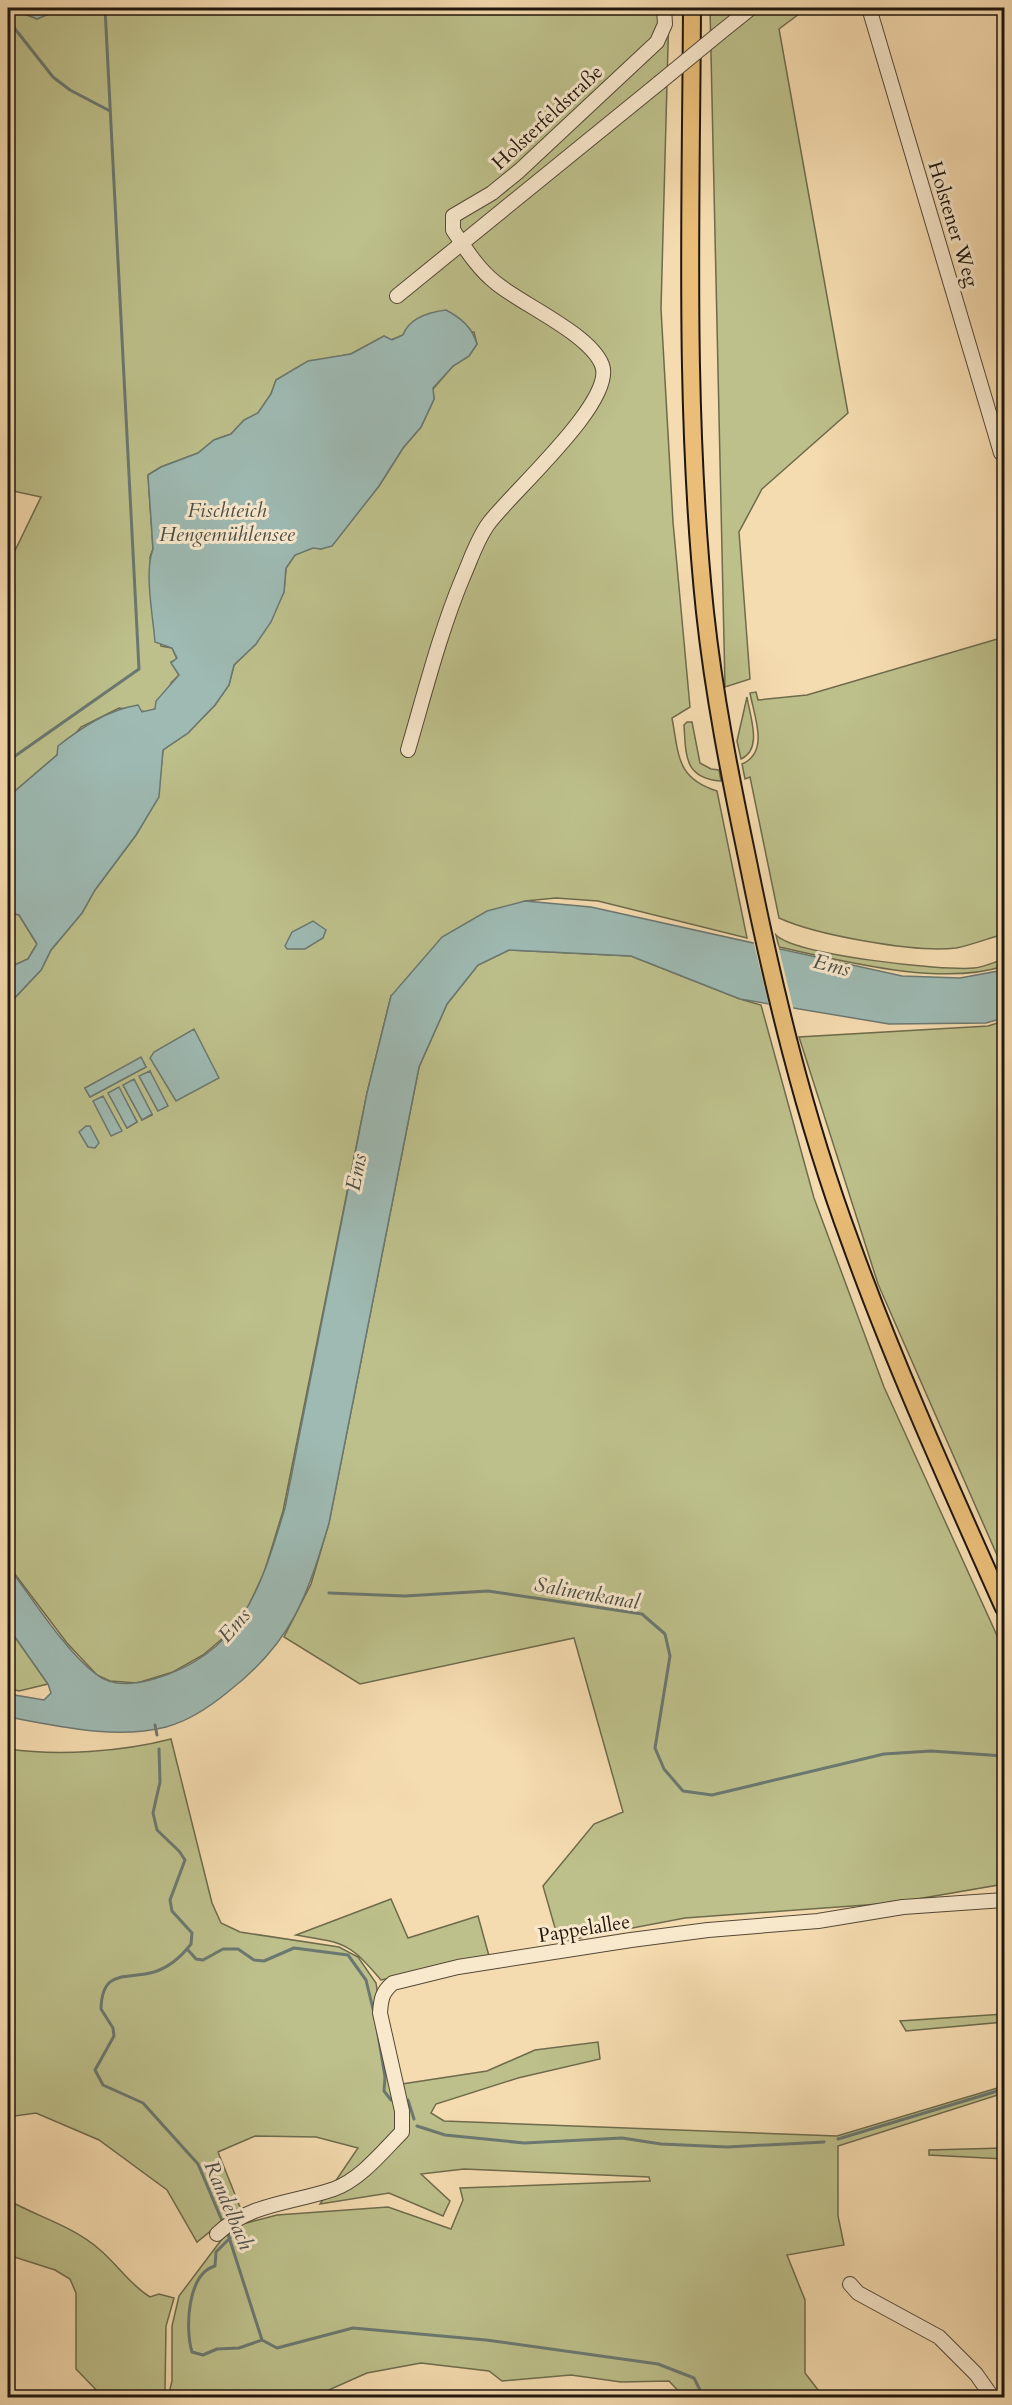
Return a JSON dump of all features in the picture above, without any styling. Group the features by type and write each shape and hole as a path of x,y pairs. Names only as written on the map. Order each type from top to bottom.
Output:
{"main road":[{"path":"692,8 691,344 695,506 705,615 727,759 764,942 801,1086 827,1175 882,1324 930,1440 1005,1608"}],"street":[{"name":"Holsterfeldstraße","path":"462,244 453,230 453,216 492,193 519,171 657,42 665,24 664,8"},
{"path":"397,296 751,8"},
{"name":"Holstener Weg","path":"869,8 1001,453"},
{"path":"408,750 452,606 474,551 488,524 564,440 603,386 603,368 596,353 581,340 494,282 462,244"},
{"name":"Pappelallee","path":"218,2234 229,2223 250,2212 335,2188 353,2179 402,2132 402,2111 380,2013 381,1999 385,1990 393,1983 458,1967 631,1940 708,1930 818,1921 903,1906 1005,1900"},
{"path":"850,2284 858,2293 939,2337 976,2374 993,2397"}],"green space":[{"path":"8,8 37,19 63,8 669,8 661,309 673,522 690,707 672,718 682,764 694,779 717,791 747,938 598,901 556,898 525,901 391,996 367,1093 283,1511 264,1573 246,1611 229,1633 203,1655 173,1672 137,1683 110,1681 97,1675 67,1643 8,1565 8,1005 41,970 51,950 82,913 95,890 136,835 158,797 163,750 188,733 215,705 229,685 234,665 256,644 284,592 286,568 295,555 314,547 321,549 332,545 379,486 403,448 421,427 434,399 433,389 453,366 469,356 477,344 474,332 403,335 391,340 384,336 351,354 308,362 276,380 271,394 258,413 244,420 231,434 214,440 198,453 161,467 148,475 153,549 150,557 161,646 172,648 177,659 171,662 179,675 171,683 169,690 155,709 148,712 119,708 81,727 57,755 8,797 8,565 41,497 8,490","holes":["141,1058 146,1067 90,1097 85,1088","150,1071 158,1111 140,1077","123,1085 152,1114 142,1120","119,1088 137,1122 127,1128 109,1093"]},
{"path":"710,8 807,8 779,29 848,413 762,489 739,532 750,679 725,687"},
{"path":"1004,637 1004,934 956,948 916,948 816,931 779,918 750,777 745,779 742,764 751,758 758,742 757,722 750,693 756,692 758,700 807,695"},
{"path":"747,697 753,740 752,748 741,759 737,741"},
{"path":"692,722 700,763 711,769 719,770 721,781 700,775 689,764 684,725"},
{"path":"8,912 19,915 37,944 28,959 8,968"},
{"path":"776,935 811,949 870,960 957,968 986,966 1004,959 1004,966 979,972 951,974 892,970 779,947"},
{"path":"509,950 631,956 761,1005 814,1198 884,1387 1004,1651 1004,1884 894,1903 685,1918 559,1942 543,1886 594,1824 623,1812 574,1638 360,1684 284,1637 311,1584 329,1523 419,1067 447,1004 478,965"},
{"path":"1004,1021 1004,1571 878,1284 799,1037 988,1026"},
{"path":"8,1627 48,1684 19,1691 8,1688"},
{"path":"171,1739 212,1903 221,1923 240,1932 339,1947 358,1957 376,1983 393,2093 402,2084 487,2071 535,2050 598,2042 600,2059 518,2078 436,2104 431,2113 444,2121 837,2136 1004,2086 1004,2093 838,2146 838,2216 844,2245 787,2255 805,2300 805,2373 822,2395 830,2391 839,2397 684,2397 669,2381 621,2382 571,2375 502,2381 489,2371 421,2363 367,2373 313,2397 168,2397 172,2381 172,2326 179,2296 231,2227 277,2215 388,2207 451,2229 463,2200 460,2188 650,2181 649,2177 464,2169 421,2174 450,2201 443,2216 389,2193 320,2204 358,2148 316,2137 255,2136 218,2152 240,2207 197,2242 167,2190 99,2140 36,2113 8,2117 8,1749 90,1752"},
{"path":"391,1899 408,1938 478,1916 489,1956 381,1980 361,1958 344,1946 296,1935"},
{"path":"1004,2014 1004,2022 906,2031 900,2021"},
{"path":"1004,2148 1004,2159 929,2155 929,2150"},
{"path":"8,2200 89,2241 150,2297 159,2294 174,2298 166,2326 165,2390 162,2397 103,2397 76,2369 76,2293 70,2279 55,2270 8,2255"}],"water":[{"path":"12,8 63,8 37,19"},
{"name":"Fischteich Hengemühlensee","path":"446,310 465,324 477,344 469,356 453,366 433,388 434,399 421,427 403,448 379,486 332,546 321,549 313,548 295,555 286,568 284,592 271,622 256,644 234,665 229,685 215,705 188,733 163,750 159,797 136,835 95,890 82,913 51,950 41,970 8,1005 8,968 28,959 37,944 19,915 8,912 8,797 57,755 58,746 86,726 127,707 138,705 142,712 155,709 156,701 179,675 171,663 177,658 172,648 155,642 149,582 153,549 148,475 161,467 198,453 214,440 231,434 244,420 258,413 271,394 276,380 308,361 351,354 384,336 392,340 403,335 415,320 433,312"},
{"name":"Ems","path":"525,901 591,907 902,976 960,978 1004,970 1004,1018 986,1023 889,1024 740,999 631,956 509,950 478,965 447,1004 419,1067 329,1523 313,1574 283,1636 250,1673 222,1697 191,1717 166,1727 146,1731 107,1732 67,1728 8,1717 8,1694 44,1700 51,1693 48,1684 8,1627 8,1566 50,1624 85,1665 103,1679 117,1683 147,1681 184,1668 208,1653 228,1635 243,1614 267,1565 285,1508 367,1093 391,996 442,937 487,911"},
{"path":"313,921 326,930 323,938 305,949 287,949 285,946 292,932"},
{"path":"194,1029 219,1078 176,1101 150,1058 154,1052"},
{"path":"141,1057 146,1067 90,1097 85,1088"},
{"path":"150,1071 168,1106 158,1111 139,1076"},
{"path":"134,1079 152,1114 142,1120 123,1085"},
{"path":"119,1087 137,1122 127,1128 108,1093"},
{"path":"103,1096 122,1131 111,1136 93,1101"},
{"path":"86,1126 90,1126 99,1143 95,1148 88,1147 79,1132"}],"pier":[{"path":"753,940 778,945 794,1011 770,1009"}],"waterway":[{"path":"8,761 139,669 105,8"},
{"path":"8,20 53,77 70,90 110,111"},
{"name":"Salinenkanal","path":"329,1593 405,1596 488,1591 642,1614 665,1634 670,1656 655,1748 664,1769 683,1791 712,1795 884,1754 931,1751 1004,1756"},
{"name":"Randelbach","path":"155,1725 157,1735"},
{"name":"Randelbach","path":"159,1749 160,1782 153,1813 157,1830 185,1860 170,1900 172,1911 192,1933 191,1944 165,1967 154,1972 117,1978 106,1987 102,1996 101,2009 113,2028 114,2036 95,2070 103,2085 143,2103 198,2164 223,2223"},
{"path":"188,1950 196,1959 203,1960 223,1949 238,1949 254,1960 264,1961 294,1948 348,1955 366,1980 374,2013"},
{"path":"377,2028 385,2077 384,2091 391,2100"},
{"path":"838,2139 1004,2089"},
{"path":"408,2100 414,2119"},
{"path":"417,2126 445,2135 524,2143 622,2138 661,2144 727,2147 824,2142"},
{"name":"Randelbach","path":"227,2231 262,2340 277,2348 353,2328 486,2340 658,2364 694,2378 704,2398"},
{"path":"230,2238 216,2252 215,2266 206,2271 194,2291 189,2317 192,2352 203,2355 217,2349 239,2348 262,2340"}]}
